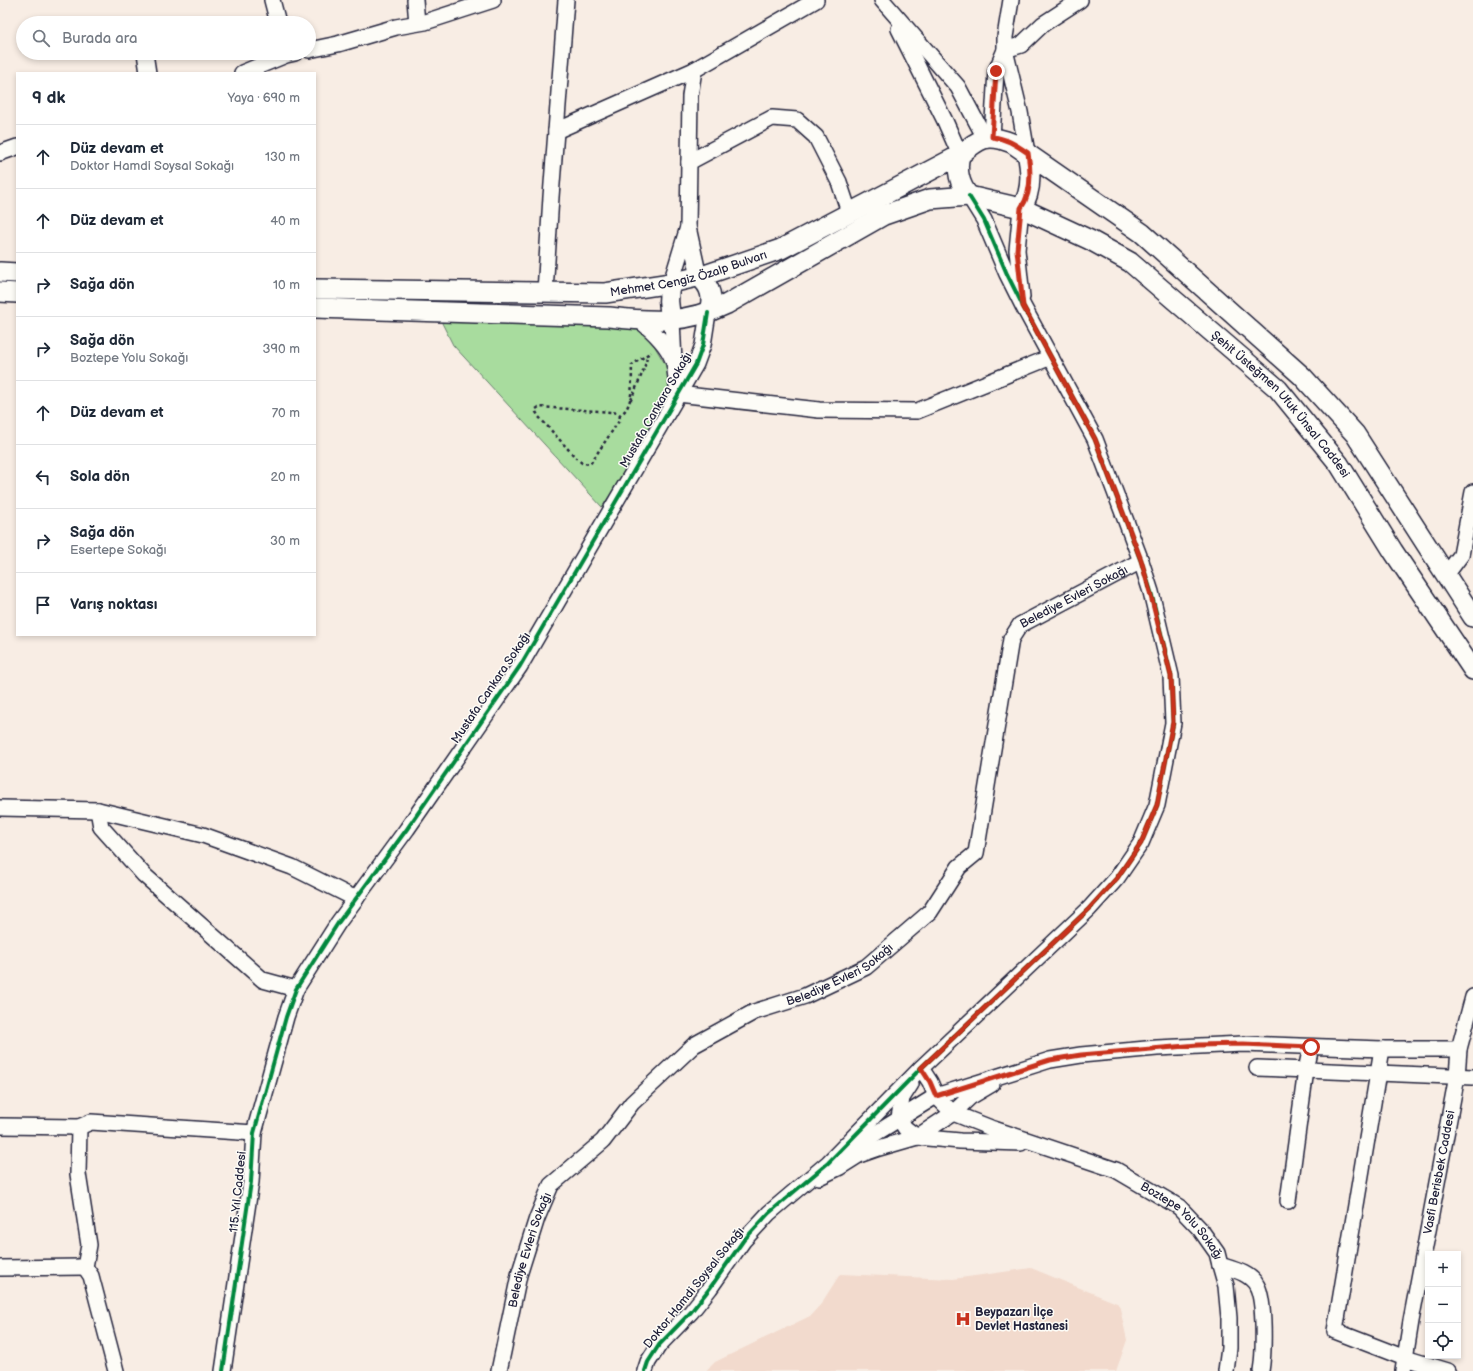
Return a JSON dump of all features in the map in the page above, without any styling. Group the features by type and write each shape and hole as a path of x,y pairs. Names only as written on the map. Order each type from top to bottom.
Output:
{"main road":[{"path":"988,138 1000,138 1012,143 1142,234 1302,376 1355,434 1473,617"},
{"name":"Mehmet Cengiz Özalp Bulvarı","path":"316,289 605,294 699,277 781,249 960,155 976,142 988,138"},
{"path":"1021,208 1026,199 1030,182 1028,153"},
{"path":"960,155 958,162 959,178 969,196"},
{"name":"Mehmet Cengiz Özalp Bulvarı","path":"316,308 672,320 708,313 727,304 884,215 930,199 969,196 1021,208"},
{"name":"Şehit Üsteğmen Ufuk Ünsal Caddesi","path":"1021,208 1090,240 1130,262 1278,390 1339,464 1393,550 1473,670"},
{"path":"0,272 16,273"},
{"path":"699,277 706,283 710,292 712,302 708,313"},
{"path":"671,283 668,293 668,303 672,320"},
{"path":"0,292 16,293"}],"street":[{"path":"272,0 276,16"},
{"path":"415,0 417,23"},
{"path":"316,49 338,44 396,27 424,22 493,0"},
{"path":"545,292 566,0"},
{"path":"556,131 694,70 816,0"},
{"path":"1011,0 1005,37 1005,50 1028,153"},
{"path":"1005,50 1022,45 1043,24 1080,0"},
{"path":"886,5 958,87 988,138"},
{"path":"886,5 945,121 960,155"},
{"path":"988,138 996,71 1005,50"},
{"path":"146,60 148,72"},
{"path":"244,72 274,60"},
{"path":"694,70 690,96 688,227 699,277"},
{"path":"689,162 772,118 797,120 816,137 840,182 849,212"},
{"path":"0,153 16,147"},
{"path":"828,1163 921,1068 1089,909 1117,878 1141,843 1157,805 1173,722 1171,676 1150,592 1141,560 1095,439 1023,306 1007,274 984,220 969,196"},
{"path":"1021,208 1017,250 1023,306"},
{"path":"671,283 688,227"},
{"name":"Mustafa Cankara Sokağı","path":"286,1018 296,989 338,923 407,828 520,666 696,364 703,345 708,313"},
{"name":"Mustafa Cankara Sokağı","path":"639,320 662,342 670,352 674,362"},
{"name":"Mustafa Cankara Sokağı","path":"672,320 674,362 678,394"},
{"path":"678,394 818,410 917,411 1051,357"},
{"path":"1446,575 1461,555 1473,492"},
{"name":"Belediye Evleri Sokağı","path":"499,1371 519,1275 537,1218 552,1185 603,1140 632,1103 694,1045 754,1012 804,996 866,967 930,912 959,867 976,854 1011,639 1020,625 1141,560"},
{"path":"0,808 98,810 203,835 292,867 356,899"},
{"path":"98,810 102,827 144,875 263,980 296,989"},
{"name":"Vasfi Berisbek Caddesi","path":"1404,1365 1457,1076 1460,1049 1473,997"},
{"name":"115. Yıl Caddesi","path":"223,1371 251,1182 254,1133 286,1018"},
{"path":"798,1187 828,1163 936,1096 1050,1060 1118,1051 1228,1045 1286,1045 1382,1049 1460,1049"},
{"path":"1288,1201 1306,1070 1311,1047"},
{"path":"1382,1049 1335,1331 1404,1365 1448,1371"},
{"path":"921,1068 930,1082 936,1096 953,1113"},
{"path":"921,1068 902,1098 899,1118 905,1128 917,1137 960,1141 1037,1143"},
{"path":"1257,1068 1457,1076 1473,1078"},
{"path":"798,1187 840,1167 859,1155 917,1137 953,1113 970,1097 1015,1070"},
{"name":"Boztepe Yolu Sokağı","path":"953,1113 991,1128 1116,1170 1179,1207 1200,1229 1217,1253 1226,1286 1229,1318 1229,1348 1226,1371"},
{"path":"0,1126 79,1127 92,1122 254,1133"},
{"path":"79,1127 78,1174 89,1245 86,1267 91,1276 116,1371"},
{"name":"Doktor Hamdi Soysal Sokağı","path":"645,1371 648,1362 659,1345 691,1312 743,1241 768,1213 798,1187"},
{"path":"1220,1265 1242,1272 1257,1285 1262,1304 1261,1371"},
{"path":"0,1268 86,1267"}],"path":[{"path":"630,402 632,365 662,342"},
{"path":"620,415 612,412 540,407 536,409 539,417 577,459 582,463 590,464 619,421 620,415 625,412 644,369 648,354"}],"shaded area":[{"name":"Beypazarı İlçe Devlet Hastanesi","path":"1031,1268 1119,1304 1127,1340 1116,1371 706,1371 715,1362 810,1316 821,1304 840,1274 953,1279"}],"green space":[{"path":"440,319 624,326 637,329 644,334 655,347 665,364 670,375 670,389 656,416 602,507 453,345"}],"cycle path":[{"path":"645,1371 648,1362 659,1345 691,1312 743,1241 769,1213 828,1163 921,1068 1089,909 1117,878 1141,843 1157,805 1173,723 1171,676 1151,592 1141,561 1095,439 1023,306 1007,274 984,220 969,196"},
{"path":"223,1371 251,1182 254,1133 286,1017 296,989 338,923 407,829 520,666 696,364 703,345 708,313"}],"place":[{"name":"Beypazarı İlçe Devlet Hastanesi","path":"963,1319"}],"route":[{"path":"996,71 992,137 1000,138 1012,143 1028,153 1030,169 1027,195 1025,203 1021,208 1017,250 1023,306 1095,439 1141,560 1171,676 1173,722 1157,805 1141,843 1117,878 1089,909 921,1068 930,1082 936,1096 1050,1060 1081,1055 1198,1045 1243,1044 1311,1047"}]}
